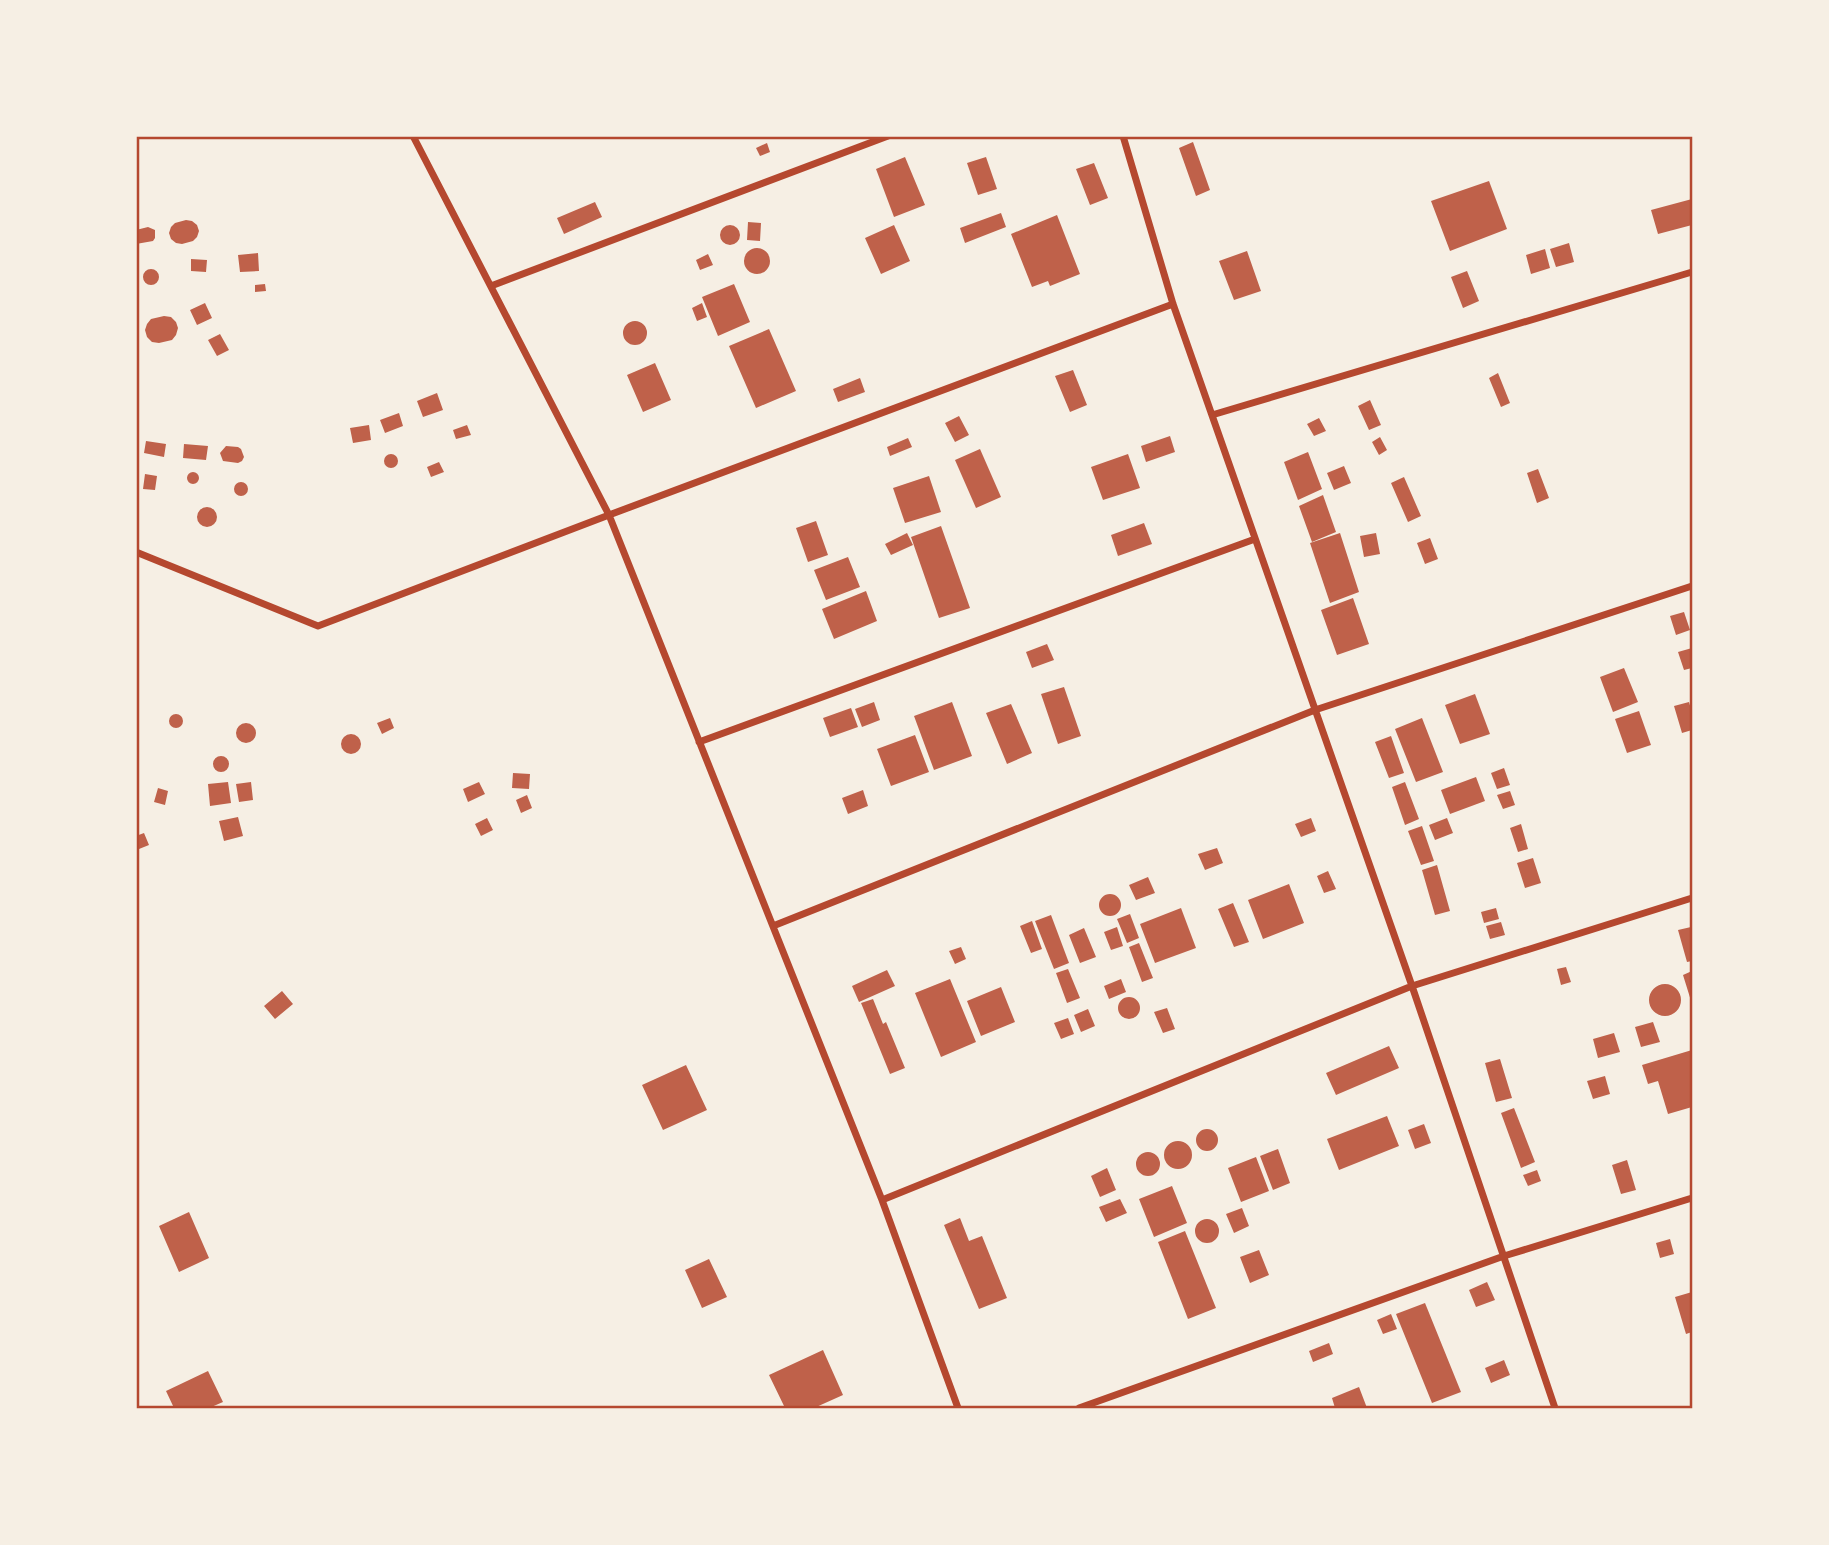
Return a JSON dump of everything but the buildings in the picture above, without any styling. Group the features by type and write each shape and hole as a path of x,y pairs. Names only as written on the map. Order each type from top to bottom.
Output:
{"street":[{"path":"413,136 609,515 881,1200 958,1409"},
{"path":"491,286 888,136"},
{"path":"1123,136 1173,304 1412,986 1555,1409"},
{"path":"1212,415 1692,272"},
{"path":"136,552 318,626 1173,304"},
{"path":"699,742 1255,539"},
{"path":"773,926 1315,710 1692,586"},
{"path":"881,1200 1412,986 1692,898"},
{"path":"1079,1409 1504,1256 1692,1198"}]}
